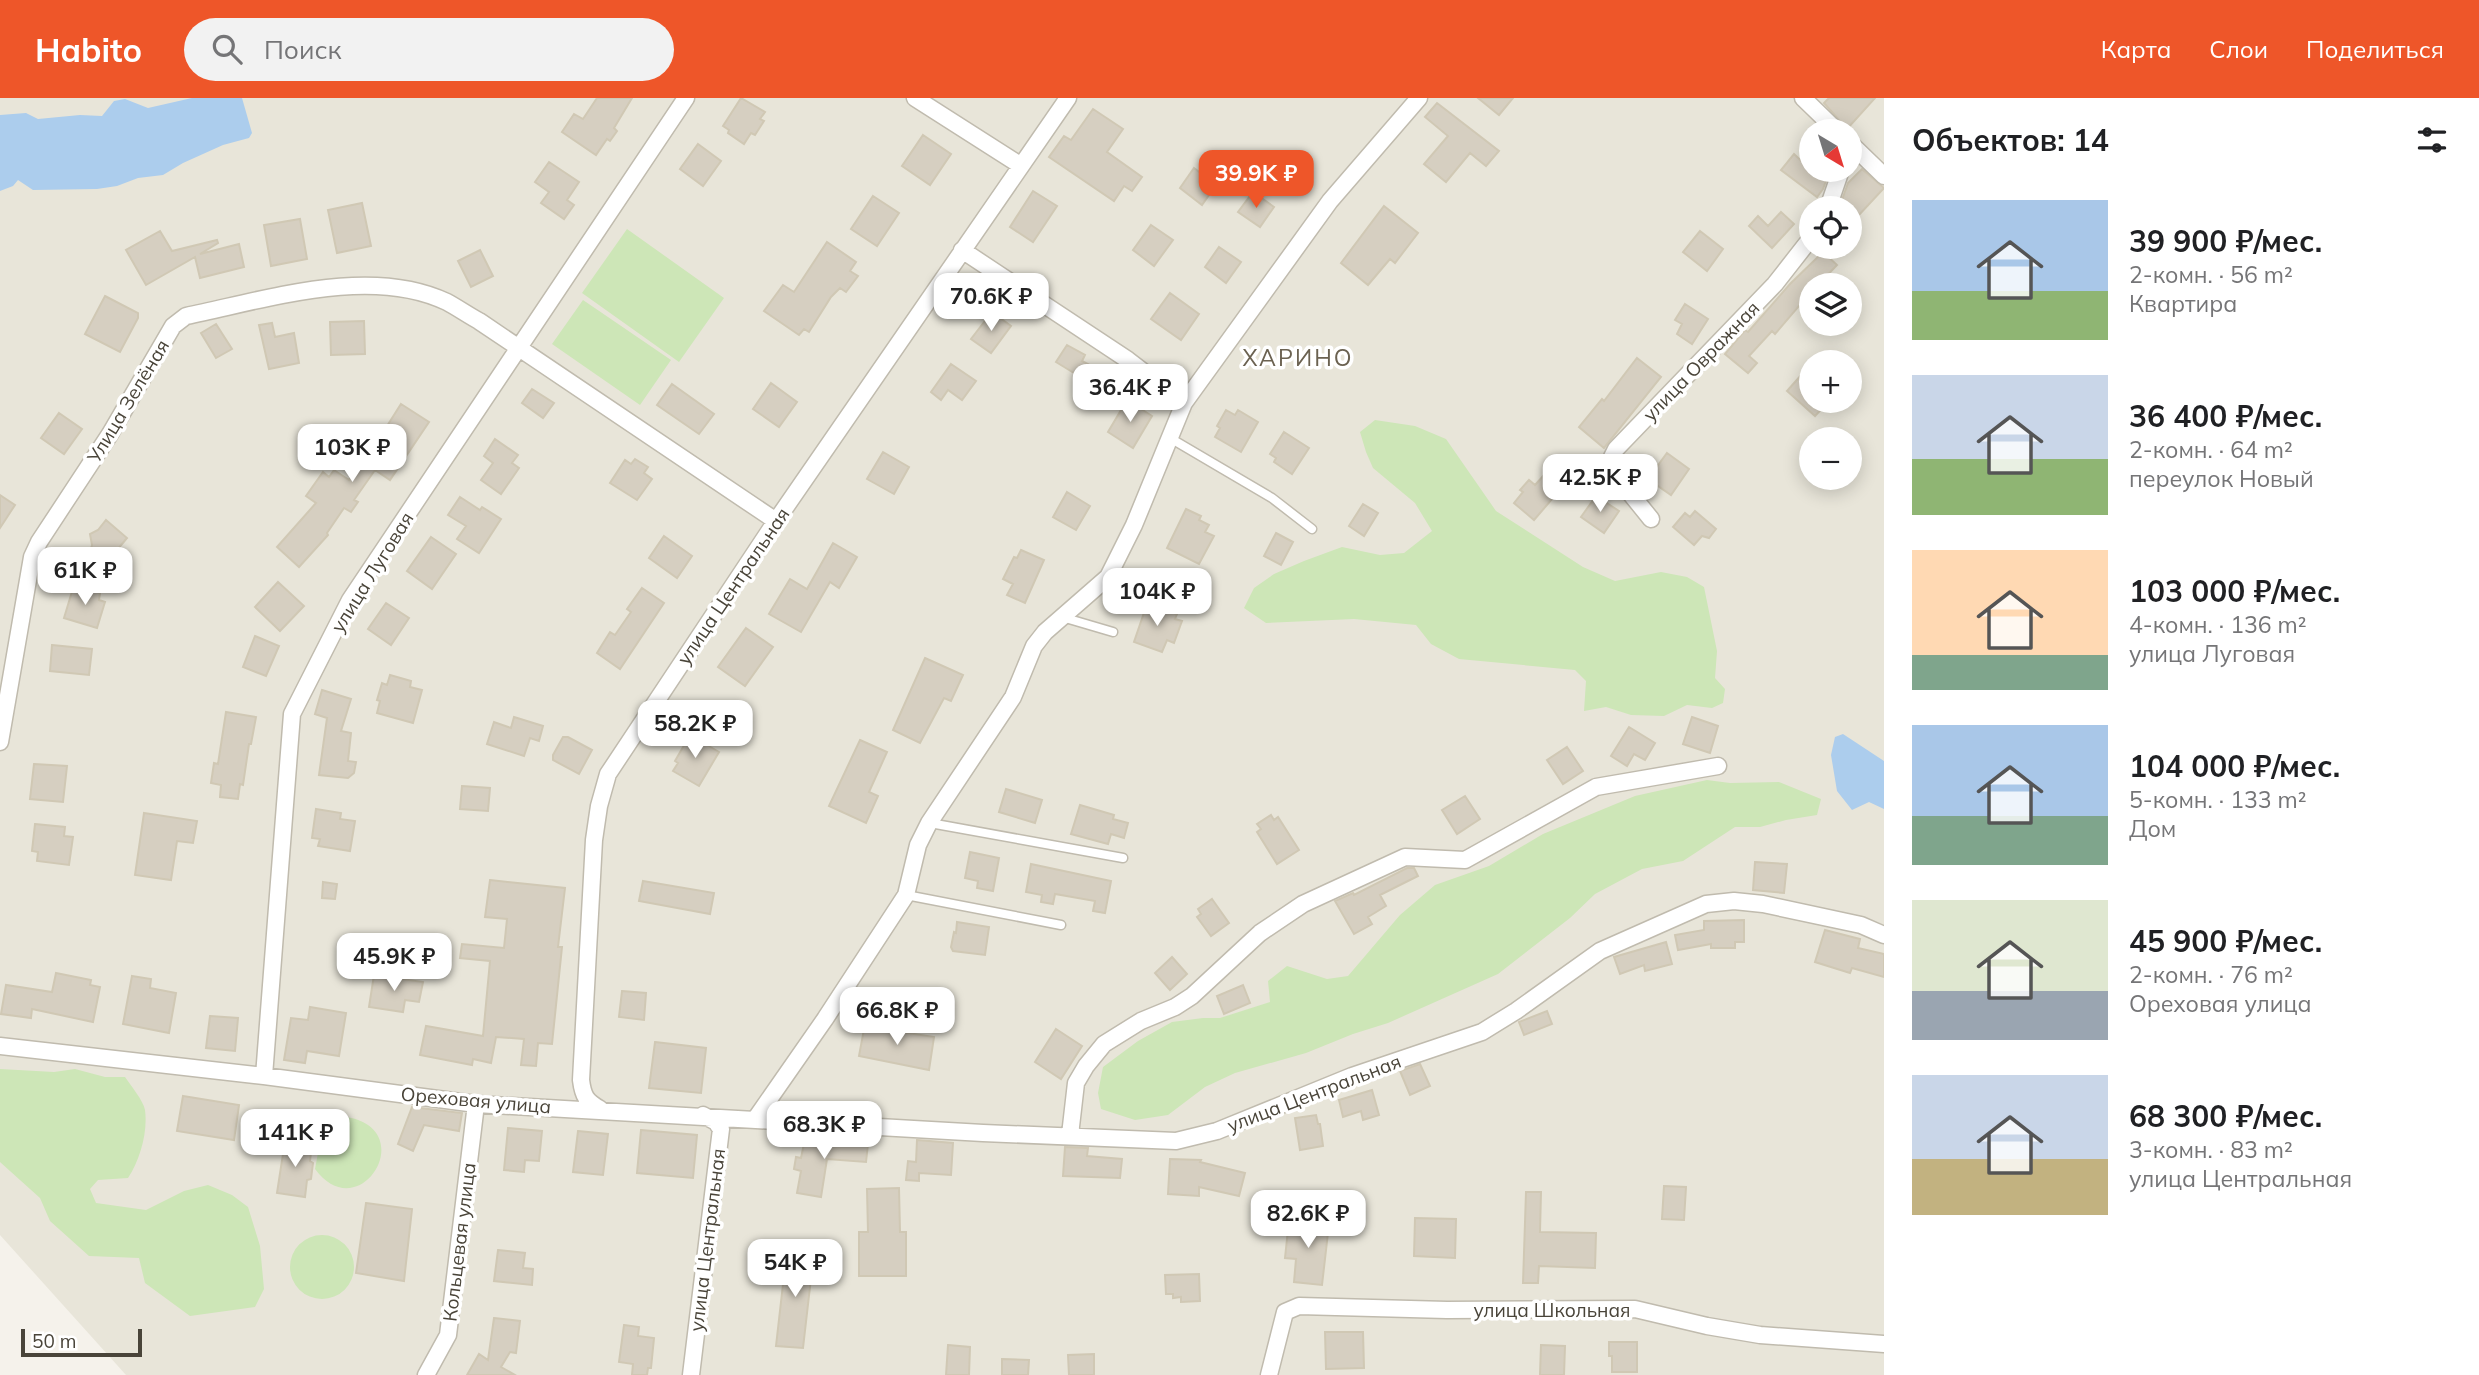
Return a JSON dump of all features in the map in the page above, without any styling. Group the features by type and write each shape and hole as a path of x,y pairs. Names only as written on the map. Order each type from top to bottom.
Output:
{"street":[{"name":"улица Луговая","path":"264,1076 292,714 350,600 685,98"},
{"path":"916,98 1020,165"},
{"name":"улица Центральная","path":"601,1109 587,1102 581,1080 594,840 599,806 608,774 776,522 1068,98"},
{"path":"756,1118 906,895 918,845 929,823 1013,697 1034,646 1045,632 1108,577 1134,525 1184,403 1330,201 1419,98"},
{"path":"1803,98 1825,119"},
{"path":"1862,155 1884,176"},
{"path":"962,250 1128,360 1184,403"},
{"name":"улица Овражная","path":"1651,519 1613,472 1612,457 1616,449 1775,284 1799,253"},
{"name":"Улица Зелёная","path":"0,742 32,557 38,542 110,434 173,326 186,316 328,287 393,288 445,301 776,522"},
{"path":"1070,1135 1076,1083 1104,1044 1133,1025 1175,1007 1192,996 1260,933 1303,904 1405,857 1465,860 1596,787 1718,766"},
{"name":"улица Центральная","path":"703,1115 983,1133 1177,1141 1217,1131 1352,1076 1482,1032 1600,951 1706,904 1734,901 1763,904 1861,925 1884,935"},
{"name":"Ореховая улица","path":"0,1046 264,1076 476,1104 703,1115"},
{"name":"Кольцевая улица","path":"426,1375 448,1335 476,1104"},
{"name":"улица Центральная","path":"691,1375 721,1129 716,1122 703,1115"},
{"name":"улица Школьная","path":"1269,1375 1284,1312 1299,1306 1447,1310 1636,1309 1760,1335 1884,1344"}],"lane":[{"path":"1170,438 1272,498 1312,529"},
{"path":"1062,617 1113,632"},
{"path":"929,823 1123,858"},
{"path":"906,895 1061,925"}],"shaded area":[{"path":"0,98 1884,98 1884,1375 126,1375 0,1235"}],"green space":[{"path":"627,229 724,298 679,362 582,293"},
{"path":"583,300 671,360 640,405 552,344"},
{"path":"1375,420 1415,426 1446,439 1496,511 1583,567 1615,581 1661,572 1687,577 1704,587 1717,651 1715,678 1725,689 1723,703 1712,708 1687,705 1664,716 1631,715 1606,707 1584,711 1586,681 1575,670 1459,659 1431,644 1416,625 1354,619 1266,623 1244,608 1254,588 1274,574 1304,561 1342,547 1380,555 1404,553 1432,531 1415,503 1373,468 1360,432"},
{"path":"1707,780 1730,783 1779,782 1821,799 1817,815 1760,827 1735,827 1683,861 1642,869 1595,894 1570,918 1498,974 1388,1023 1306,1053 1235,1073 1205,1087 1168,1115 1135,1120 1101,1109 1098,1093 1103,1067 1138,1041 1172,1022 1220,1018 1270,1002 1268,981 1287,966 1327,979 1348,976 1400,915 1435,885 1489,866 1543,834 1635,796"},
{"path":"0,1069 54,1072 75,1069 105,1077 125,1077 145,1110 142,1146 128,1178 98,1180 90,1189 96,1203 146,1210 184,1191 208,1185 232,1195 248,1207 260,1246 264,1289 255,1307 190,1316 145,1283 139,1258 89,1256 50,1221 40,1198 0,1162"},
{"path":"347,1117 369,1125 379,1139 381,1155 375,1170 364,1182 349,1188 332,1185 315,1169 323,1126 337,1118"},
{"path":"322,1235 340,1241 348,1249 354,1267 348,1285 340,1293 322,1299 304,1293 296,1285 290,1267 296,1249 304,1241"}],"water":[{"path":"192,98 242,98 252,133 249,138 223,145 163,175 138,178 117,186 33,190 18,180 13,186 0,191 0,115 26,113 38,119 102,116 114,101 125,99 148,108"},
{"path":"1843,734 1884,761 1884,809 1869,802 1852,810 1837,791 1831,755 1835,737"}],"building":[{"path":"597,98 632,98 614,128 617,131 610,141 607,139 596,155 562,132 574,114 583,119"},
{"path":"741,98 765,112 760,119 764,121 755,135 751,133 744,144 723,126"},
{"path":"1478,98 1513,98 1499,115"},
{"path":"1829,98 1875,98 1856,119 1838,119 1824,103"},
{"path":"1437,103 1499,151 1486,166 1470,153 1446,182 1424,164 1448,136 1425,117"},
{"path":"1093,109 1123,129 1107,152 1142,177 1132,191 1124,186 1114,201 1049,157 1064,136 1071,140"},
{"path":"923,135 951,154 930,185 902,166"},
{"path":"698,144 721,161 703,186 680,169"},
{"path":"1794,154 1799,159 1799,182 1826,182 1816,196 1781,170"},
{"path":"549,162 579,182 567,200 574,205 564,219 541,203 549,192 535,182"},
{"path":"1194,168 1216,185 1202,205 1180,188"},
{"path":"1862,169 1884,188 1862,212 1862,196 1843,196 1848,183 1862,182"},
{"path":"1033,191 1057,206 1033,242 1010,227"},
{"path":"1253,192 1274,207 1260,227 1238,212"},
{"path":"873,196 899,213 877,246 851,229"},
{"path":"362,203 371,246 337,253 328,210"},
{"path":"1384,206 1418,233 1395,263 1390,259 1368,285 1341,263"},
{"path":"1781,212 1794,224 1772,248 1749,226 1758,216 1768,226"},
{"path":"300,219 307,259 271,266 264,225"},
{"path":"1151,225 1173,240 1154,266 1133,250"},
{"path":"160,231 172,251 217,240 218,243 200,254 239,244 244,267 200,278 195,257 146,285 126,250"},
{"path":"1700,231 1723,249 1707,271 1683,252"},
{"path":"827,242 856,262 850,271 858,276 846,292 840,288 831,297 809,332 804,329 799,335 764,311 783,285 794,292"},
{"path":"1219,247 1241,262 1226,283 1205,267"},
{"path":"480,250 493,276 471,287 458,261"},
{"path":"1816,259 1831,259 1837,265 1829,273 1801,273"},
{"path":"1799,275 1799,306 1775,334 1772,331 1749,356 1757,363 1748,373 1725,354"},
{"path":"1170,293 1199,314 1181,340 1151,319"},
{"path":"105,296 138,313 120,352 85,334"},
{"path":"1685,304 1708,319 1692,344 1677,334 1682,324 1675,320"},
{"path":"992,312 1011,326 991,353 971,339"},
{"path":"364,321 365,354 331,355 330,322"},
{"path":"272,323 275,337 294,333 299,363 269,369 259,325"},
{"path":"216,324 232,349 216,358 201,333"},
{"path":"1067,345 1085,355 1082,361 1095,368 1087,381 1056,362"},
{"path":"1637,358 1661,377 1604,448 1579,427 1602,399 1604,401"},
{"path":"951,364 976,381 962,400 948,390 941,400 931,392"},
{"path":"1799,378 1799,402 1787,391"},
{"path":"771,383 797,402 779,427 753,409"},
{"path":"672,384 714,414 699,434 657,405"},
{"path":"532,389 554,403 543,418 522,403"},
{"path":"1127,400 1152,416 1133,448 1108,432"},
{"path":"401,404 429,422 390,480 375,470 354,500 358,502 351,512 344,508 328,535 299,567 277,547 316,503 306,496 323,472 329,477 334,470 349,480"},
{"path":"1226,410 1235,415 1238,410 1258,422 1241,452 1215,437 1220,428 1217,426"},
{"path":"59,413 82,429 64,454 41,438"},
{"path":"1284,432 1309,448 1292,474 1274,462 1276,458 1270,454"},
{"path":"495,439 518,455 512,463 519,468 501,494 481,480 493,463 484,456"},
{"path":"883,452 909,467 894,494 867,479"},
{"path":"1667,453 1689,469 1671,495 1648,479"},
{"path":"635,459 648,467 644,473 652,479 637,500 610,483 625,460 631,464"},
{"path":"1545,474 1557,484 1548,494 1553,498 1534,520 1514,503 1529,480 1535,485"},
{"path":"1067,492 1090,506 1076,530 1053,517"},
{"path":"0,495 15,505 0,528"},
{"path":"1596,496 1619,511 1604,533 1581,517"},
{"path":"460,497 501,519 479,553 457,539 466,526 448,515"},
{"path":"1363,504 1378,513 1364,536 1349,526"},
{"path":"1186,509 1201,516 1199,520 1209,525 1205,532 1214,536 1199,564 1167,548"},
{"path":"1695,511 1716,529 1709,538 1702,536 1694,545 1673,527 1685,513 1690,517"},
{"path":"106,520 127,538 111,557 116,575 89,555 92,545 90,534 98,530"},
{"path":"1276,533 1293,542 1281,565 1264,556"},
{"path":"664,536 692,556 677,578 649,558"},
{"path":"431,537 456,554 432,589 407,571"},
{"path":"833,543 857,557 839,588 830,582 801,632 769,614 790,579 807,589"},
{"path":"1021,550 1044,560 1025,603 1007,595 1013,584 1003,579 1014,557 1017,558"},
{"path":"278,582 304,606 280,631 255,607"},
{"path":"74,585 100,593 99,600 105,602 97,628 64,618"},
{"path":"642,588 664,603 620,669 597,653 610,632 615,635 631,612 627,609"},
{"path":"386,603 409,618 391,645 368,629"},
{"path":"1147,604 1177,614 1175,619 1182,621 1174,643 1167,640 1162,652 1134,642"},
{"path":"746,628 773,647 745,686 718,667"},
{"path":"255,636 279,646 266,676 243,667"},
{"path":"52,645 92,649 89,675 50,671"},
{"path":"925,658 963,675 951,701 944,698 920,743 893,730"},
{"path":"390,675 411,681 410,687 422,690 413,723 377,713 380,701 377,700 382,683 387,685"},
{"path":"322,690 351,699 341,731 351,733 348,761 356,762 354,773 348,778 319,775 327,718 315,714"},
{"path":"226,712 256,717 238,799 220,797 221,785 211,783 214,763 218,764"},
{"path":"514,717 543,726 539,741 530,738 524,756 487,744 494,722 511,728"},
{"path":"1692,717 1718,726 1710,753 1683,744"},
{"path":"1629,727 1655,743 1645,760 1634,754 1627,766 1611,756"},
{"path":"690,735 719,752 699,786 673,771 678,763 675,761"},
{"path":"563,737 592,750 579,774 553,760"},
{"path":"860,740 887,752 869,792 878,796 866,823 829,806"},
{"path":"1567,747 1583,771 1563,784 1547,760"},
{"path":"34,764 67,766 63,802 30,799"},
{"path":"462,786 490,788 488,811 460,809"},
{"path":"1006,789 1042,800 1035,823 999,812"},
{"path":"1465,796 1480,819 1457,834 1442,810"},
{"path":"1080,805 1114,815 1113,819 1128,823 1124,838 1111,834 1108,844 1071,834"},
{"path":"316,809 341,813 340,819 355,821 350,851 318,846 320,839 312,838"},
{"path":"144,813 197,821 193,843 177,841 171,880 135,875"},
{"path":"1271,815 1274,820 1278,817 1299,850 1277,864 1257,832 1261,829 1257,824"},
{"path":"35,824 65,827 64,836 73,837 69,865 37,861 38,852 32,851"},
{"path":"970,852 999,858 993,891 977,888 978,881 965,878"},
{"path":"1755,862 1787,864 1784,893 1753,890"},
{"path":"1031,864 1111,881 1105,913 1093,911 1095,901 1055,894 1053,904 1041,902 1042,895 1026,892"},
{"path":"1407,868 1414,868 1418,876 1380,895 1386,906 1368,917 1372,924 1354,934 1335,901 1353,893 1354,895"},
{"path":"490,880 565,888 552,1044 538,1043 536,1066 521,1065 524,1039 496,1037 491,1063 473,1059 472,1065 420,1055 426,1026 483,1036 490,961 460,958 462,944 504,948 507,919 485,917"},
{"path":"643,881 714,893 710,914 639,901"},
{"path":"323,882 337,884 335,899 322,898"},
{"path":"1212,899 1229,923 1211,936 1197,917 1201,914 1198,909"},
{"path":"1744,920 1744,942 1735,942 1735,948 1711,948 1711,944 1678,950 1675,935 1704,930 1704,921"},
{"path":"957,922 989,927 985,955 953,951 951,947"},
{"path":"1825,930 1860,939 1858,948 1884,954 1884,977 1852,968 1850,973 1815,962"},
{"path":"1666,942 1672,964 1645,971 1644,965 1620,974 1614,957"},
{"path":"1172,957 1187,974 1170,990 1155,973"},
{"path":"56,973 91,980 90,985 100,987 93,1022 32,1009 31,1018 1,1014 6,985 52,992"},
{"path":"374,975 423,982 419,1002 405,1000 403,1012 369,1007"},
{"path":"132,976 151,979 150,988 176,993 169,1033 123,1024"},
{"path":"1243,985 1250,1003 1224,1014 1217,996"},
{"path":"622,991 646,993 644,1020 619,1017"},
{"path":"310,1007 346,1013 339,1056 307,1051 305,1063 284,1060 291,1018 308,1020"},
{"path":"1547,1011 1552,1024 1524,1035 1519,1022"},
{"path":"210,1016 238,1018 235,1051 206,1048"},
{"path":"865,1024 934,1037 929,1070 859,1056"},
{"path":"1056,1029 1082,1046 1061,1079 1035,1062"},
{"path":"655,1042 706,1048 701,1093 649,1088"},
{"path":"1420,1064 1430,1086 1410,1095 1400,1071"},
{"path":"1372,1090 1379,1115 1363,1120 1361,1111 1343,1117 1339,1100"},
{"path":"183,1096 239,1105 234,1140 177,1131"},
{"path":"412,1107 462,1113 459,1131 424,1125 413,1151 398,1144"},
{"path":"1316,1115 1323,1146 1300,1150 1295,1118"},
{"path":"508,1128 542,1131 539,1161 525,1160 524,1172 504,1170"},
{"path":"641,1130 697,1135 693,1178 637,1173"},
{"path":"578,1131 608,1134 603,1175 573,1172"},
{"path":"806,1134 831,1138 830,1141 868,1144 866,1162 827,1159 821,1197 797,1193 801,1171 794,1169 796,1157 801,1158"},
{"path":"917,1140 953,1143 951,1175 919,1173 919,1181 906,1180 908,1161 916,1162"},
{"path":"285,1141 312,1144 311,1179 307,1180 305,1197 277,1193"},
{"path":"1065,1147 1088,1148 1087,1156 1122,1159 1120,1178 1063,1176"},
{"path":"1170,1159 1201,1160 1200,1162 1245,1173 1239,1196 1199,1187 1199,1196 1168,1194"},
{"path":"1664,1186 1686,1187 1684,1220 1662,1219"},
{"path":"899,1188 900,1232 906,1232 906,1276 859,1276 859,1232 868,1232 867,1189"},
{"path":"1526,1192 1541,1192 1540,1232 1596,1233 1595,1268 1539,1266 1538,1283 1523,1283"},
{"path":"366,1203 412,1209 404,1281 356,1273"},
{"path":"1415,1218 1456,1219 1455,1258 1414,1256"},
{"path":"1289,1220 1329,1224 1322,1285 1294,1282 1296,1259 1285,1258"},
{"path":"787,1249 814,1252 803,1348 776,1346"},
{"path":"498,1250 525,1253 523,1268 533,1269 532,1285 494,1281"},
{"path":"1199,1274 1200,1301 1181,1302 1181,1297 1173,1298 1173,1294 1166,1294 1165,1275"},
{"path":"494,1318 520,1321 516,1353 510,1352 501,1367 515,1375 467,1375 479,1354 488,1360"},
{"path":"624,1325 639,1327 638,1336 654,1338 651,1368 648,1368 647,1375 632,1375 633,1364 619,1362"},
{"path":"1325,1332 1363,1332 1364,1368 1326,1369"},
{"path":"1609,1342 1637,1342 1637,1372 1612,1372"},
{"path":"948,1345 970,1347 969,1375 946,1375"},
{"path":"1541,1345 1565,1346 1564,1375 1540,1375"},
{"path":"1094,1354 1094,1375 1069,1375 1068,1355"},
{"path":"1002,1359 1029,1360 1028,1375 1002,1375"}],"district":[{"name":"ХАРИНО","path":"1298,357"}]}
